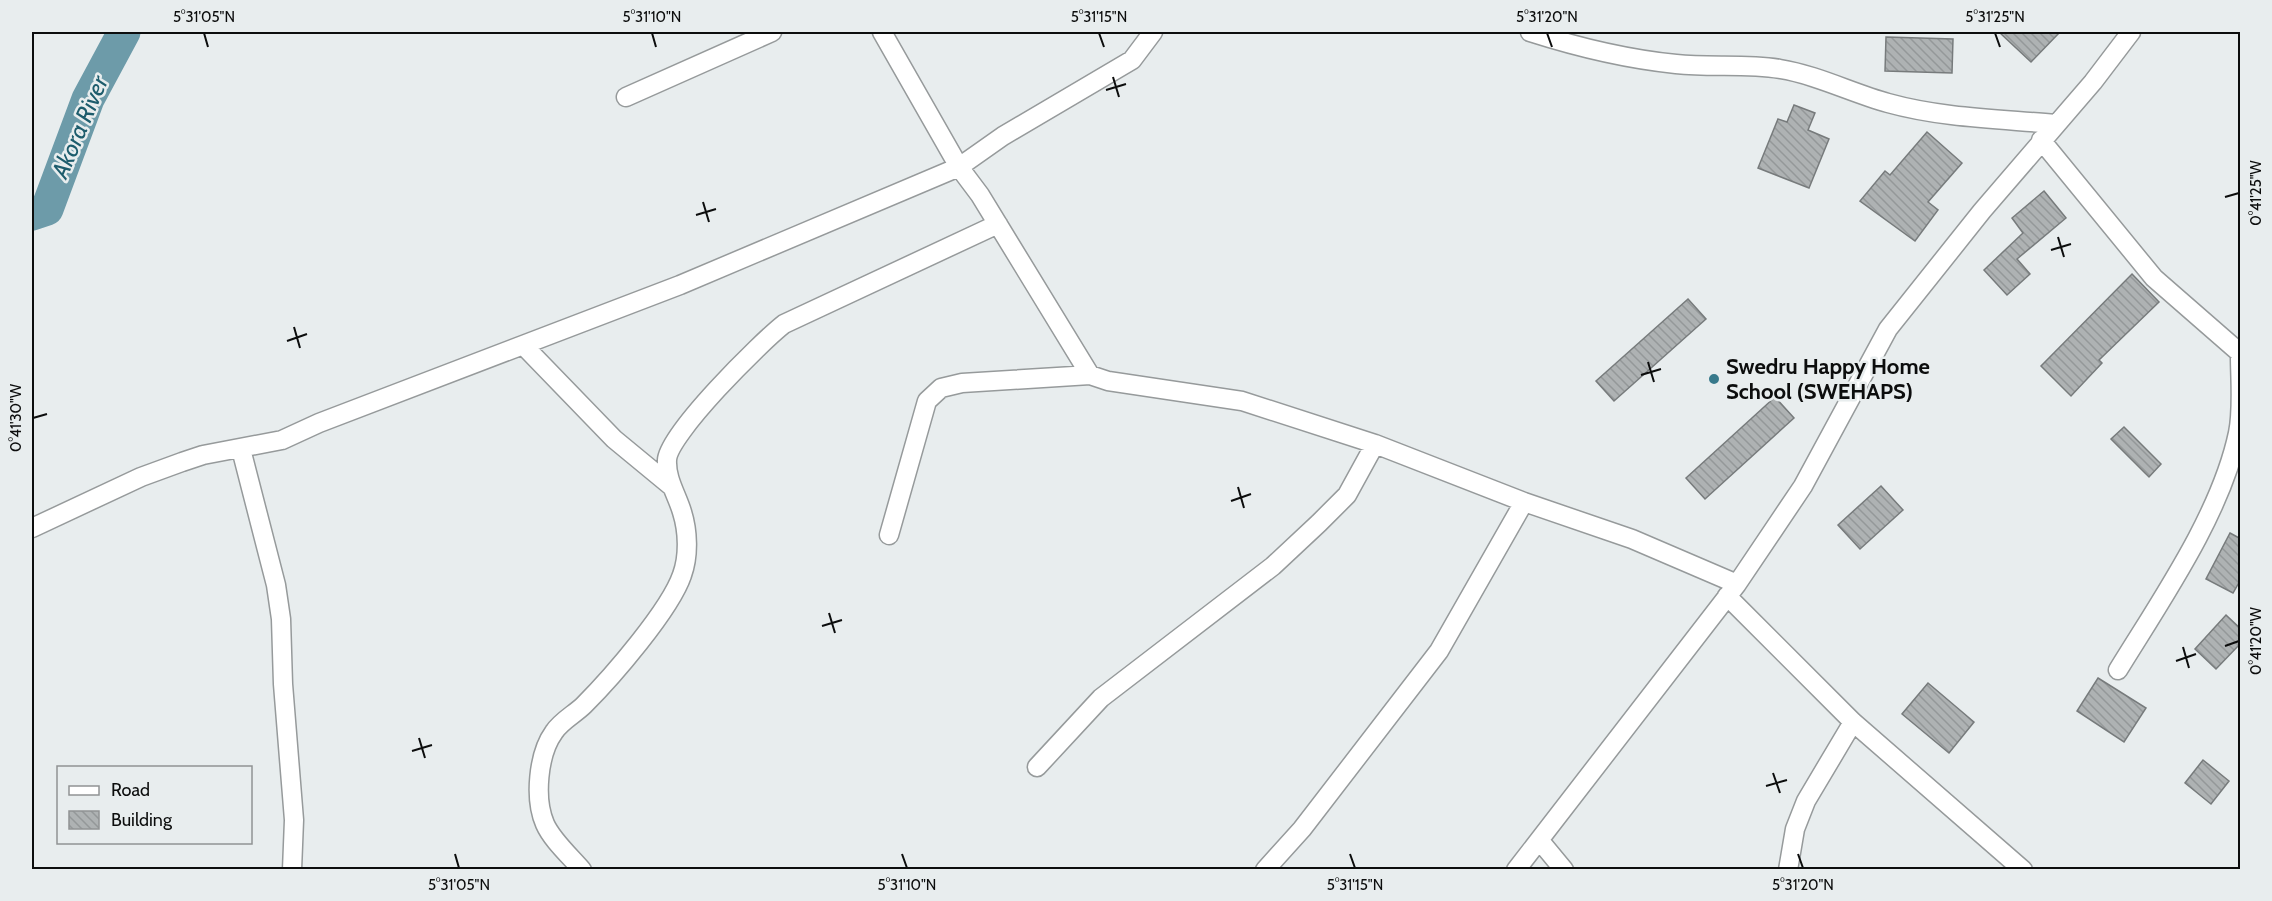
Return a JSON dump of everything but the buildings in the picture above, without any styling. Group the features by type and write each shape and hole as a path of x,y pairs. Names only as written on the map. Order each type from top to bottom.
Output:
{"street":[{"path":"626,96 772,32"},
{"path":"882,32 959,167 998,224 1090,375"},
{"path":"32,528 141,477 203,454 242,449 282,440 319,423 680,285 959,167 1003,136 1132,60 1153,32"},
{"path":"1530,32 1581,48 1673,64 1709,67 1750,64 1793,71 1887,103 1919,110 2055,124"},
{"path":"1516,870 1732,590 1803,486 1888,329 2055,124 2093,82 2131,32"},
{"path":"2042,140 2154,278 2241,354 2238,432 2217,496 2175,578 2118,670"},
{"path":"582,870 545,824 538,795 543,757 554,732 585,704 622,661 670,600 683,573 687,542 683,513 671,486 667,459 681,432 761,342 784,324 998,224"},
{"path":"523,345 614,439 671,486"},
{"path":"889,535 927,401 941,388 962,383 1090,375 1108,381 1242,401 1375,444 1524,502 1632,539 1732,590 1853,722 2023,870"},
{"path":"1036,766 1101,698 1273,566 1319,524 1347,495 1375,444"},
{"path":"242,449 276,585 281,619 283,684 294,820 292,870"},
{"path":"1265,870 1309,820 1439,651 1524,502"},
{"path":"1788,870 1795,830 1806,801 1853,722"},
{"path":"1540,841 1564,870"}],"waterway":[{"name":"Akora River","path":"32,214 47,209 88,99 124,32"}],"place":[{"name":"Swedru Happy Home School (SWEHAPS)","path":"1714,379"}]}
